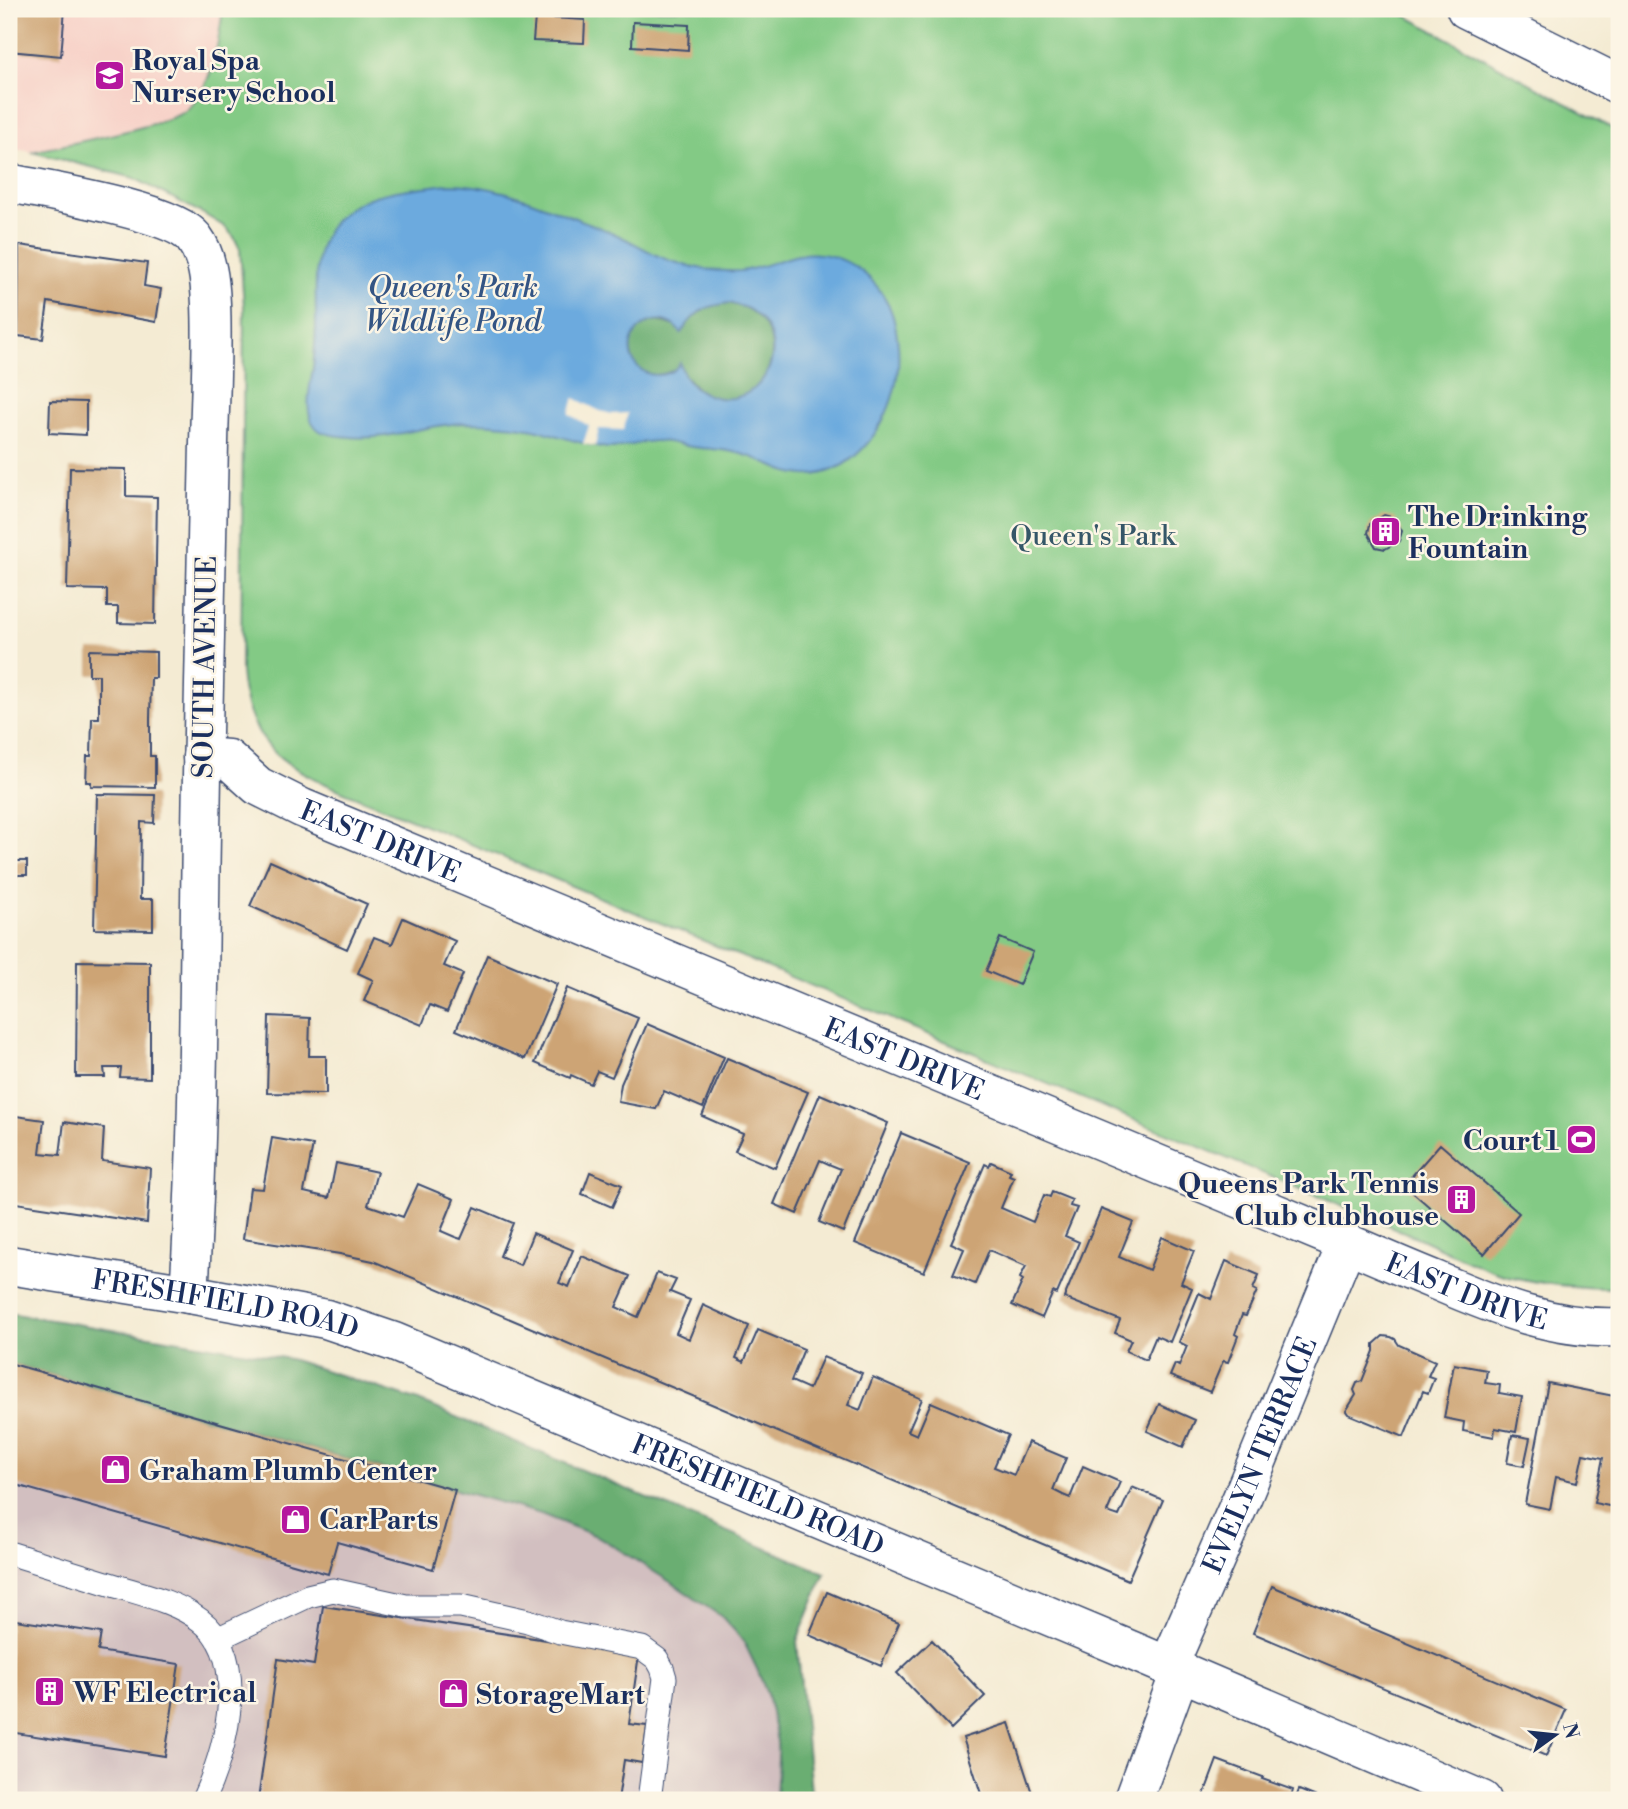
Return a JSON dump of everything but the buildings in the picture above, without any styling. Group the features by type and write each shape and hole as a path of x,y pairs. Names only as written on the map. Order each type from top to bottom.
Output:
{"street":[{"path":"1466,9 1619,85"},
{"name":"SOUTH AVENUE","path":"9,183 147,214 186,230 202,252 207,267 211,315 196,1166 189,1294"},
{"name":"EAST DRIVE","path":"202,757 228,759 258,786 302,808 1491,1305 1576,1326 1619,1327"},
{"name":"EVELYN TERRACE","path":"1133,1800 1174,1670 1347,1243"},
{"name":"FRESHFIELD ROAD","path":"9,1265 326,1319 394,1342 1482,1800"}],"lane":[{"path":"9,1553 176,1605 202,1621 217,1639 224,1650 228,1668 229,1700 219,1758 203,1800"},
{"path":"217,1639 307,1595 333,1590 406,1606 461,1606 528,1621 560,1632 642,1648 657,1659 664,1678 649,1800"}],"shaded area":[{"name":"Royal Spa Nursery School","path":"9,9 223,9 211,69 200,95 186,111 140,127 32,152 9,148"},
{"path":"9,1313 290,1359 368,1383 416,1400 825,1573 797,1640 804,1718 790,1800 9,1800"}],"green space":[{"name":"Queen's Park","path":"223,9 1394,9 1619,132 1619,1288 1545,1283 1516,1278 1480,1266 1421,1239 348,794 297,769 272,750 250,713 241,671 244,307 240,249 225,227 134,178 32,152 139,128 188,109 204,88 209,75 217,49"},
{"path":"729,303 749,310 764,324 771,340 772,357 767,373 757,386 743,396 727,400 709,396 677,368 658,375 643,372 634,363 632,337 640,327 653,322 672,325 709,306"},
{"path":"9,1313 290,1359 416,1400 825,1573 797,1641 811,1791 838,1800 776,1800 777,1741 767,1694 745,1644 722,1617 599,1537 541,1514 9,1363"}],"water":[{"name":"Queen's Park Wildlife Pond","path":"447,184 478,186 507,193 609,231 664,258 696,268 740,271 799,255 815,254 847,262 873,282 883,295 895,325 897,375 892,399 882,422 853,458 833,470 811,475 792,473 747,455 727,451 659,441 599,447 534,429 500,424 451,424 365,438 320,431 311,420 308,399 315,344 317,267 325,236 333,223 345,212 371,197","holes":["729,303 750,310 765,324 772,341 772,359 766,375 755,388 740,396 722,398 694,387 685,376 680,363 673,370 660,375 653,375 637,366 631,348 633,338 645,324 663,321 673,325 681,333 700,311"]}],"pier":[{"path":"574,398 600,411 612,414 628,413 623,430 599,429 595,446 583,444 589,426 569,414"}],"place":[{"name":"Royal Spa Nursery School","path":"109,76"},
{"name":"The Drinking Fountain","path":"1385,532"},
{"name":"Court 1","path":"1582,1140"},
{"name":"Queens Park Tennis Club clubhouse","path":"1462,1199"},
{"name":"Graham Plumb Center","path":"116,1470"},
{"name":"CarParts","path":"296,1519"},
{"name":"WF Electrical","path":"50,1692"},
{"name":"StorageMart","path":"453,1694"}]}
